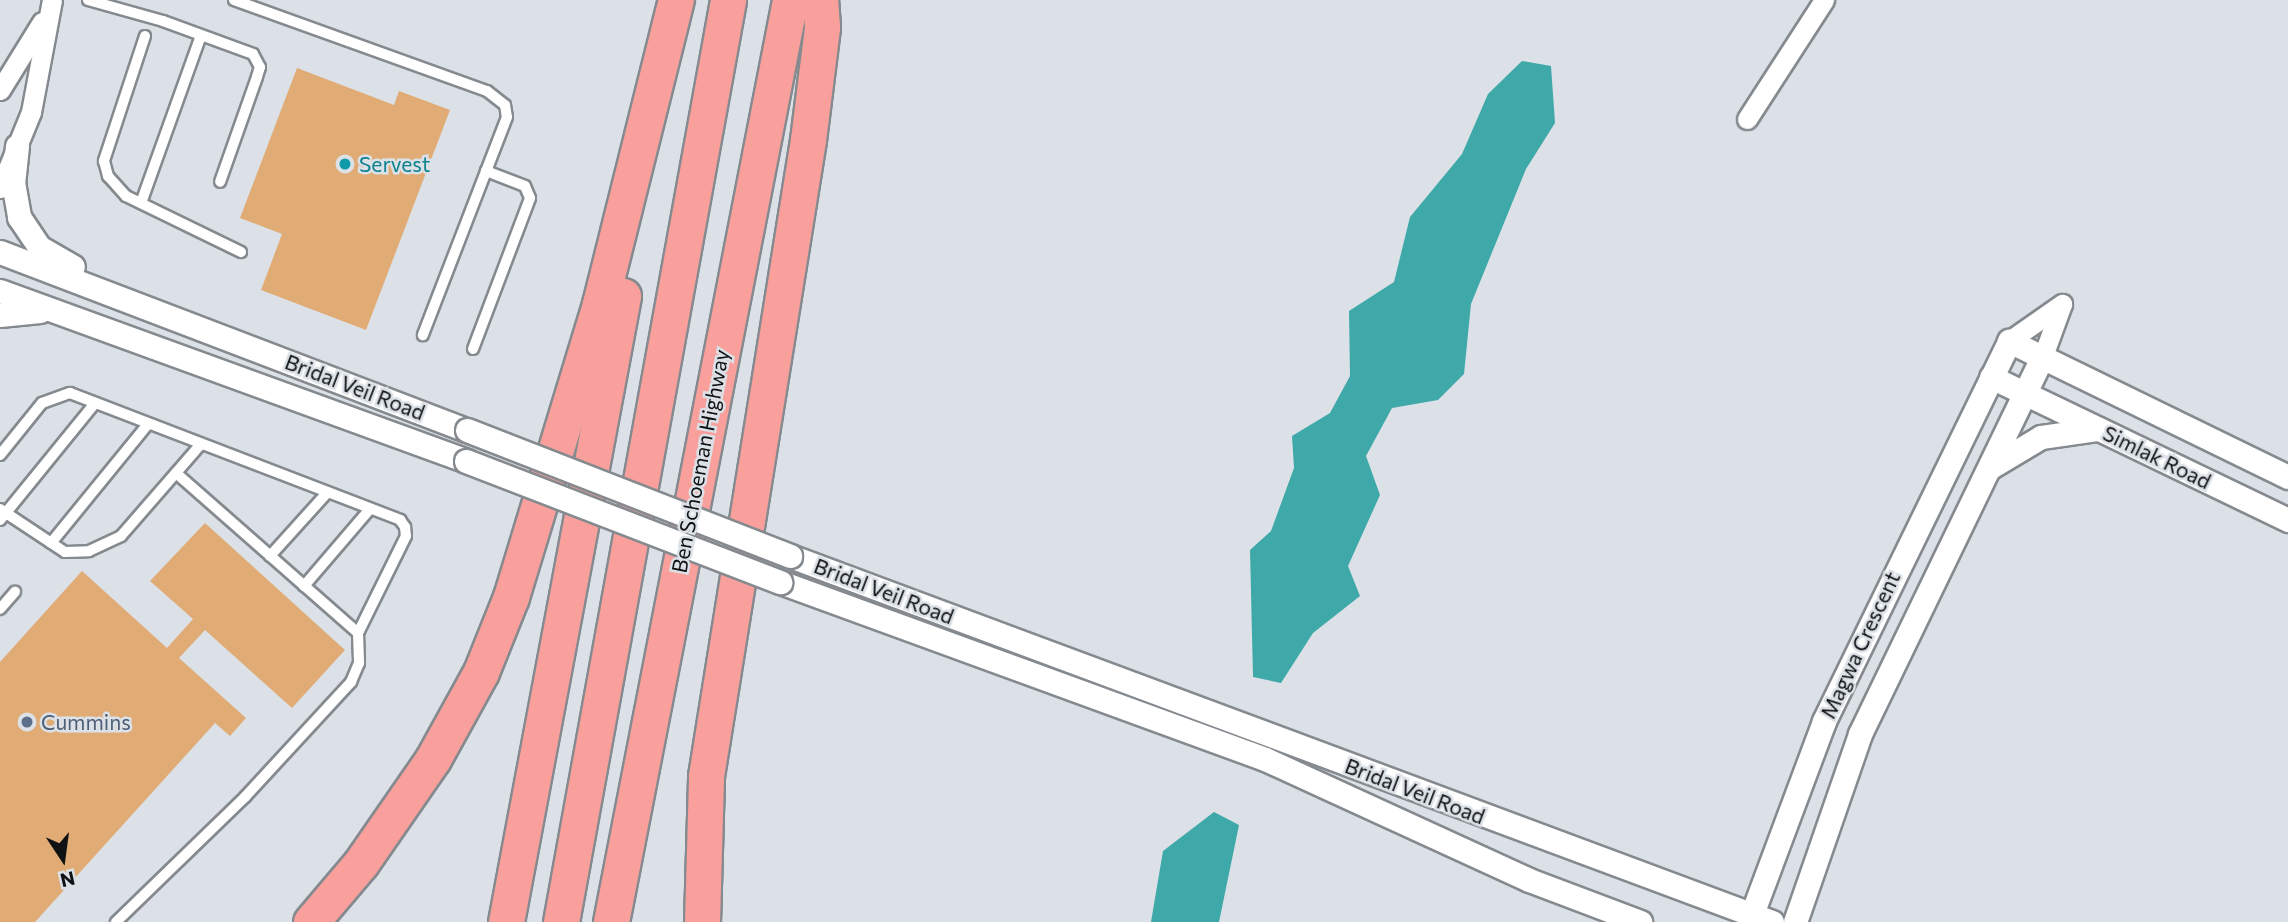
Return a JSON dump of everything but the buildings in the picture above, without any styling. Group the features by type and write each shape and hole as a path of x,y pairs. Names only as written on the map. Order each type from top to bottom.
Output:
{"highway":[{"path":"561,922 728,0"},
{"name":"Ben Schoeman Highway","path":"611,922 789,0"},
{"path":"702,922 706,776 808,140 822,27 820,0"},
{"path":"311,922 361,863 433,759 486,660 536,526 575,392 673,14"},
{"path":"506,922 673,14"}],"street":[{"path":"1747,119 1824,0"},
{"path":"0,90 50,7"},
{"path":"0,188 31,112 50,7"},
{"path":"17,146 14,197 19,217 39,247 60,261 238,342"},
{"name":"Bridal Veil Road","path":"0,251 790,556 1758,919"},
{"name":"Bridal Veil Road","path":"0,291 46,311 466,461 780,582 1265,759 1529,880 1640,922"},
{"path":"2009,341 2062,304 2043,356"},
{"path":"0,315 46,311"},
{"name":"Simlak Road","path":"2009,341 2288,477"},
{"name":"Magwa Crescent","path":"1758,919 1824,721 2009,341"},
{"name":"Magwa Crescent","path":"1795,922 1860,734 2043,356"},
{"name":"Simlak Road","path":"1992,377 2288,520"},
{"path":"1988,470 2041,437 2098,429"}],"lane":[{"path":"88,0 253,54 260,67 219,182"},
{"path":"234,0 500,98 507,117 423,335"},
{"path":"141,203 201,35"},
{"path":"145,36 104,161 116,187 141,203 241,252"},
{"path":"473,349 531,194 525,186 486,171"},
{"path":"0,455 42,403 70,393 400,520 406,536 358,633 359,663 351,682 245,797 116,922"},
{"path":"95,403 2,514 65,552 89,551 121,536 201,444"},
{"path":"51,543 148,424"},
{"path":"176,473 358,633"},
{"path":"270,556 327,493"},
{"path":"304,586 370,509"},
{"path":"0,610 15,592"}],"water":[{"path":"1522,61 1551,66 1555,123 1526,169 1471,304 1464,374 1438,400 1392,408 1366,456 1380,495 1348,566 1360,596 1313,633 1281,683 1253,677 1250,550 1271,531 1294,468 1292,436 1330,413 1350,376 1349,311 1394,282 1410,217 1462,154 1488,94"},
{"path":"1214,812 1239,825 1219,922 1151,922 1163,851"}],"place":[{"name":"Servest","path":"345,164"},
{"name":"Cummins","path":"27,722"}]}
